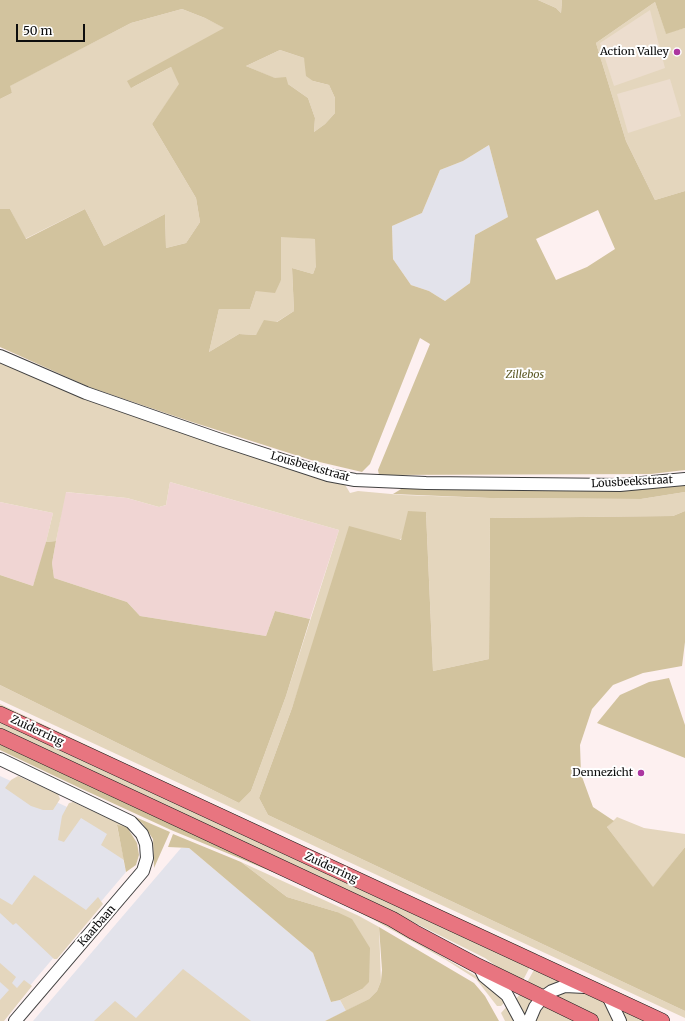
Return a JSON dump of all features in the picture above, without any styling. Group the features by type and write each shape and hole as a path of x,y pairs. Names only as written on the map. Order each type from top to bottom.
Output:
{"main road":[{"name":"Zuiderring","path":"0,714 662,1021"},
{"name":"Zuiderring","path":"0,736 392,919 478,966 592,1021"}],"street":[{"name":"Lousbeekstraat","path":"0,356 86,393 203,434 328,475 355,480 426,483 620,485 685,478"},
{"name":"Kaarbaan","path":"0,760 132,822 142,834 146,844 147,858 143,871 15,1021"},
{"path":"478,966 484,976 507,995 521,1021"},
{"path":"529,1021 535,1007 542,998 552,991 565,986 587,987"},
{"path":"608,996 620,1021"}],"shaded area":[{"path":"538,0 562,0 561,13 556,8"},
{"path":"655,2 666,33 685,28 685,191 655,200 626,141 596,43"},
{"path":"182,9 225,28 131,88 171,67 180,84 152,124 196,198 200,222 186,243 166,248 165,214 104,246 85,209 25,239 10,209 0,209 0,99 12,93 9,86 131,23"},
{"path":"650,10 665,68 614,86 600,43"},
{"path":"280,50 304,58 313,81 329,85 335,98 335,113 325,124 314,132 315,118 308,98 288,84 246,66"},
{"path":"670,79 681,116 628,133 617,94"},
{"path":"489,145 508,217 475,235 470,283 445,301 429,291 411,285 393,259 392,226 422,213 440,170 463,161"},
{"path":"281,236 316,239 316,266 313,274 292,268 294,311 256,335 239,334 209,352 219,309 250,309 256,291 281,280"},
{"path":"0,362 344,483 350,493 358,491 402,495 490,498 641,499 685,492 685,511 673,516 490,518 489,659 433,671 426,512 320,625 259,798 268,815 685,1011 685,1018 0,700 0,685 239,803 251,791 286,696 339,530 170,482 166,505 159,507 127,498 66,492 56,541 46,542 53,513 0,502"},
{"path":"170,482 339,530 310,619 275,611 266,636 140,616 127,602 54,578 52,563 65,492 127,498 159,507 166,505"},
{"path":"0,502 53,513 43,555 33,586 0,575"},
{"path":"0,704 537,954 535,956 0,708"},
{"path":"0,721 531,965 521,984 485,958 385,908 0,730"},
{"path":"0,776 117,830 126,872 0,1021"},
{"path":"18,776 58,794 60,799 53,810 43,810 31,806 5,788 11,780"},
{"path":"73,802 127,827 117,826 124,860 101,845 107,834 81,818 64,842 58,840 62,816 69,803"},
{"path":"617,817 644,828 685,834 685,847 653,888 607,827"},
{"path":"181,848 189,848 313,953 331,1002 340,1000 346,1011 325,1021 33,1021"},
{"path":"241,862 359,916 379,927 381,981 377,991 369,999 346,1011 340,1000 362,989 337,912 287,897"},
{"path":"282,873 360,909 490,984 507,1000 501,1006 497,1006 476,979 446,960 374,920"},
{"path":"34,875 86,910 98,897 103,904 57,959 54,959 16,923 13,925 0,913 0,898 12,905"},
{"path":"541,956 653,1008 653,1011 540,959"},
{"path":"0,963 16,977 12,983 17,988 24,980 32,986 4,1021 0,1021 0,1000 9,990 0,982"},
{"path":"535,968 565,982 542,994 525,986"},
{"path":"183,969 251,1021 94,1021 115,1001 136,1018"},
{"path":"564,991 582,992 601,998 611,1007 617,1021 599,1021 549,998"},
{"path":"522,992 537,1000 525,1018 515,1000"},
{"path":"543,1002 585,1021 533,1021"},
{"path":"509,1004 518,1021 505,1021 501,1013"},
{"path":"619,1006 647,1021 624,1021"}],"green space":[{"name":"Zillebos","path":"0,0 538,0 556,8 561,13 562,0 685,0 685,28 666,34 655,2 596,43 626,141 655,200 685,191 685,470 651,474 379,475 378,470 430,344 420,338 370,464 362,472 311,460 89,387 0,347 0,209 10,209 26,239 85,209 104,246 165,214 166,248 186,243 200,222 196,198 152,124 179,84 171,67 131,88 127,81 224,28 205,18 182,9 131,23 10,86 12,93 0,99","holes":["280,50 304,58 306,76 313,81 329,85 335,98 335,113 325,124 314,132 315,118 308,98 288,84 286,77 275,78 246,66","489,145 508,217 475,235 470,283 445,301 429,291 411,285 393,259 392,226 422,213 440,170 463,161","598,210 615,249 587,267 556,280 536,239","281,237 315,239 316,266 313,274 292,268 294,311 277,322 264,320 256,335 239,334 209,352 219,309 250,309 256,291 275,293 281,280"]},
{"path":"685,483 685,492 641,499 490,498 393,494 406,486"},
{"path":"408,511 426,512 433,671 489,659 490,518 673,516 685,511 685,642 682,666 643,673 613,685 592,709 580,745 581,774 593,807 614,821 607,827 653,887 685,847 685,1011 268,815 259,798 292,708 349,526 401,540"},
{"path":"56,541 52,563 54,578 127,602 140,616 266,636 275,611 310,619 286,696 251,791 239,803 0,685 0,575 33,586 46,542"},
{"path":"669,678 685,725 685,758 597,723 620,695 649,682"},
{"path":"0,742 280,875 171,830 82,789 0,750"},
{"path":"133,816 170,832 154,868 153,839 143,824"},
{"path":"117,825 127,827 137,843 139,855 136,865 126,872"},
{"path":"173,834 241,862 287,897 337,912 352,919 370,948 369,982 362,989 340,1000 331,1002 313,953 189,848 168,847"},
{"path":"379,927 474,983 485,996 499,1021 325,1021 369,999 377,991 381,981 382,970"}],"place":[{"name":"Action Valley","path":"677,52"},
{"name":"Dennezicht","path":"641,773"}]}
